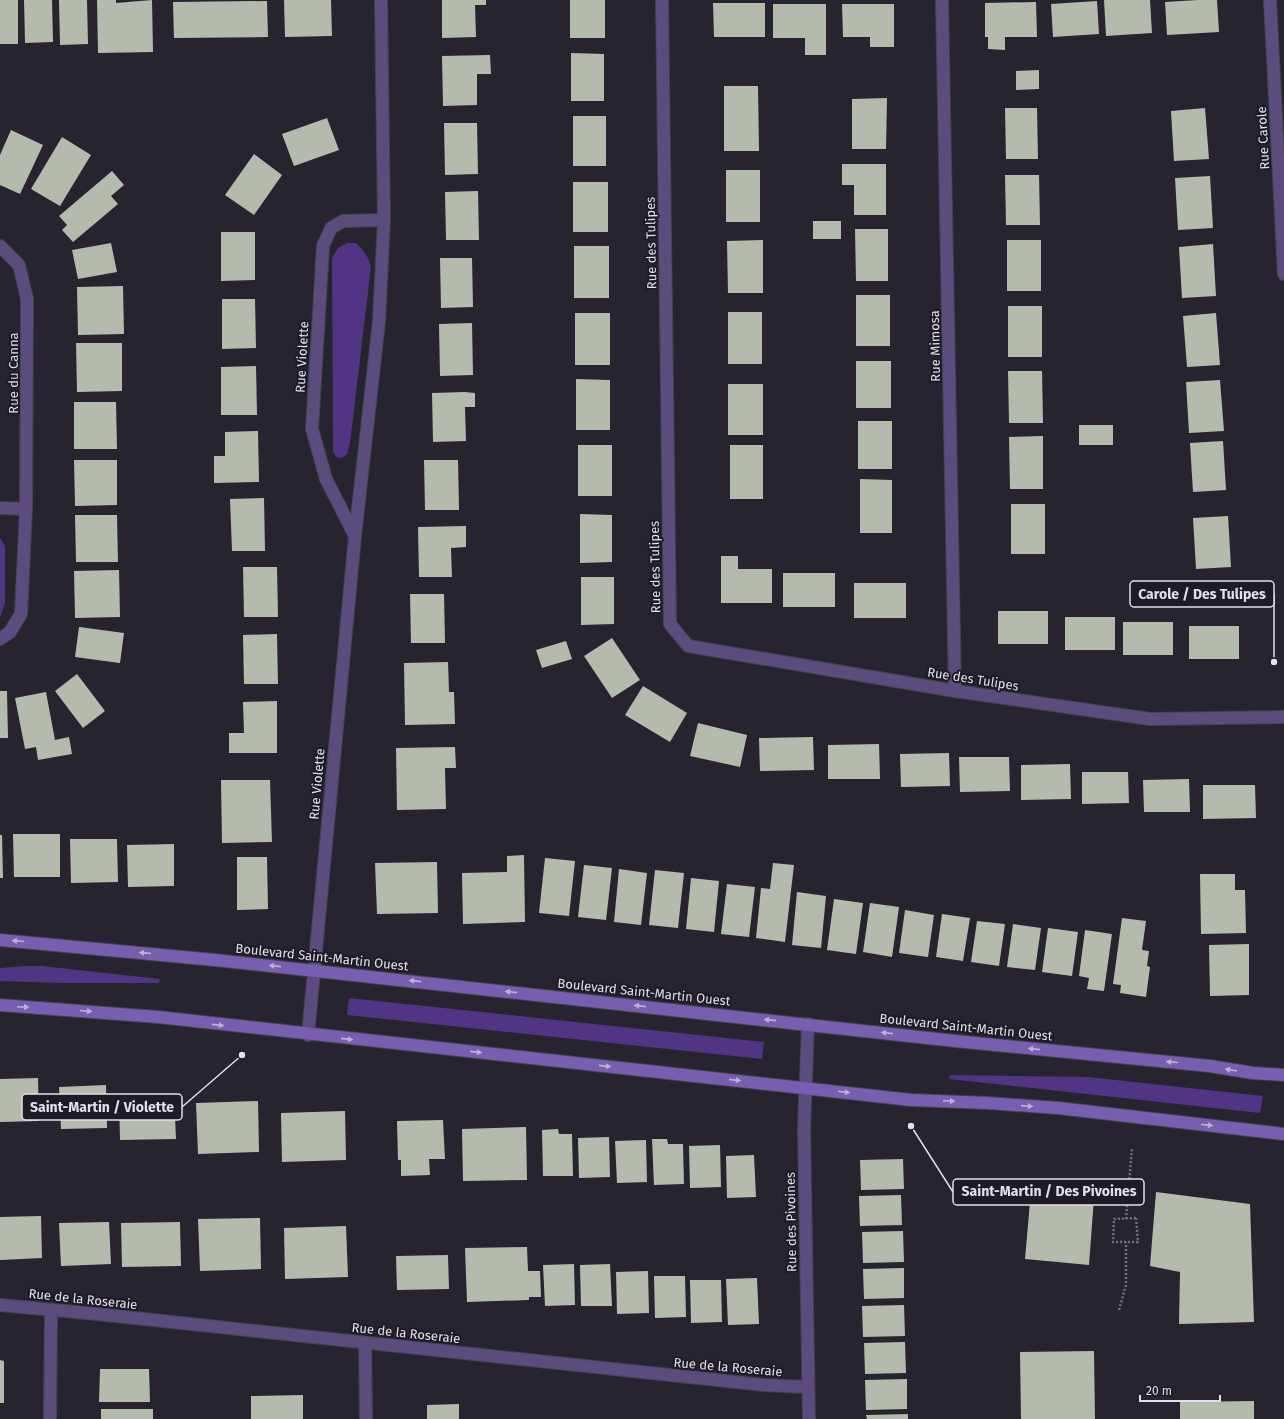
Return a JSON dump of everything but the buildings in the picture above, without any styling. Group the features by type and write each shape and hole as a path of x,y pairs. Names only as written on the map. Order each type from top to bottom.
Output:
{"street":[{"name":"Rue Violette","path":"308,1035 355,536 379,321 384,220 381,0"},
{"name":"Rue des Tulipes","path":"662,0 670,624 688,646 955,690 1150,719 1284,717"},
{"name":"Rue Mimosa","path":"942,0 955,690"},
{"name":"Rue Carole","path":"1270,0 1284,274"},
{"name":"Rue Violette","path":"355,536 326,479 312,429 323,246 331,228 343,221 384,220"},
{"name":"Rue du Canna","path":"0,246 19,265 27,299 26,509 21,614 10,632 0,639"},
{"path":"0,508 26,509"},
{"name":"Boulevard Saint-Martin Ouest","path":"0,940 314,970 1023,1048 1210,1066 1253,1073 1284,1075"},
{"path":"0,1005 158,1018 911,1100 988,1102 1058,1108 1284,1134"},
{"name":"Rue des Pivoines","path":"808,1024 804,1128 809,1419"},
{"name":"Rue de la Roseraie","path":"0,1305 764,1385 808,1387"},
{"path":"50,1419 51,1310"},
{"path":"365,1343 366,1419"}],"path":[{"path":"1126,1219 1132,1148"},
{"path":"1136,1218 1138,1242 1114,1242 1114,1219 1126,1219 1136,1218"},
{"path":"1119,1310 1126,1285 1126,1242"}],"shaded area":[{"path":"347,243 356,243 369,260 371,267 350,443 347,454 342,458 336,457 333,451 332,258 338,248"},
{"path":"0,538 5,546 5,603 0,617"},
{"path":"42,966 160,979 159,983 61,983 0,981 0,968"},
{"path":"349,998 764,1042 762,1059 347,1015"},
{"path":"950,1075 1088,1077 1263,1096 1260,1113 949,1079"}],"place":[{"name":"Carole / Des Tulipes","path":"1274,662"},
{"name":"Saint-Martin / Violette","path":"242,1055"},
{"name":"Saint-Martin / Des Pivoines","path":"911,1126"}]}
